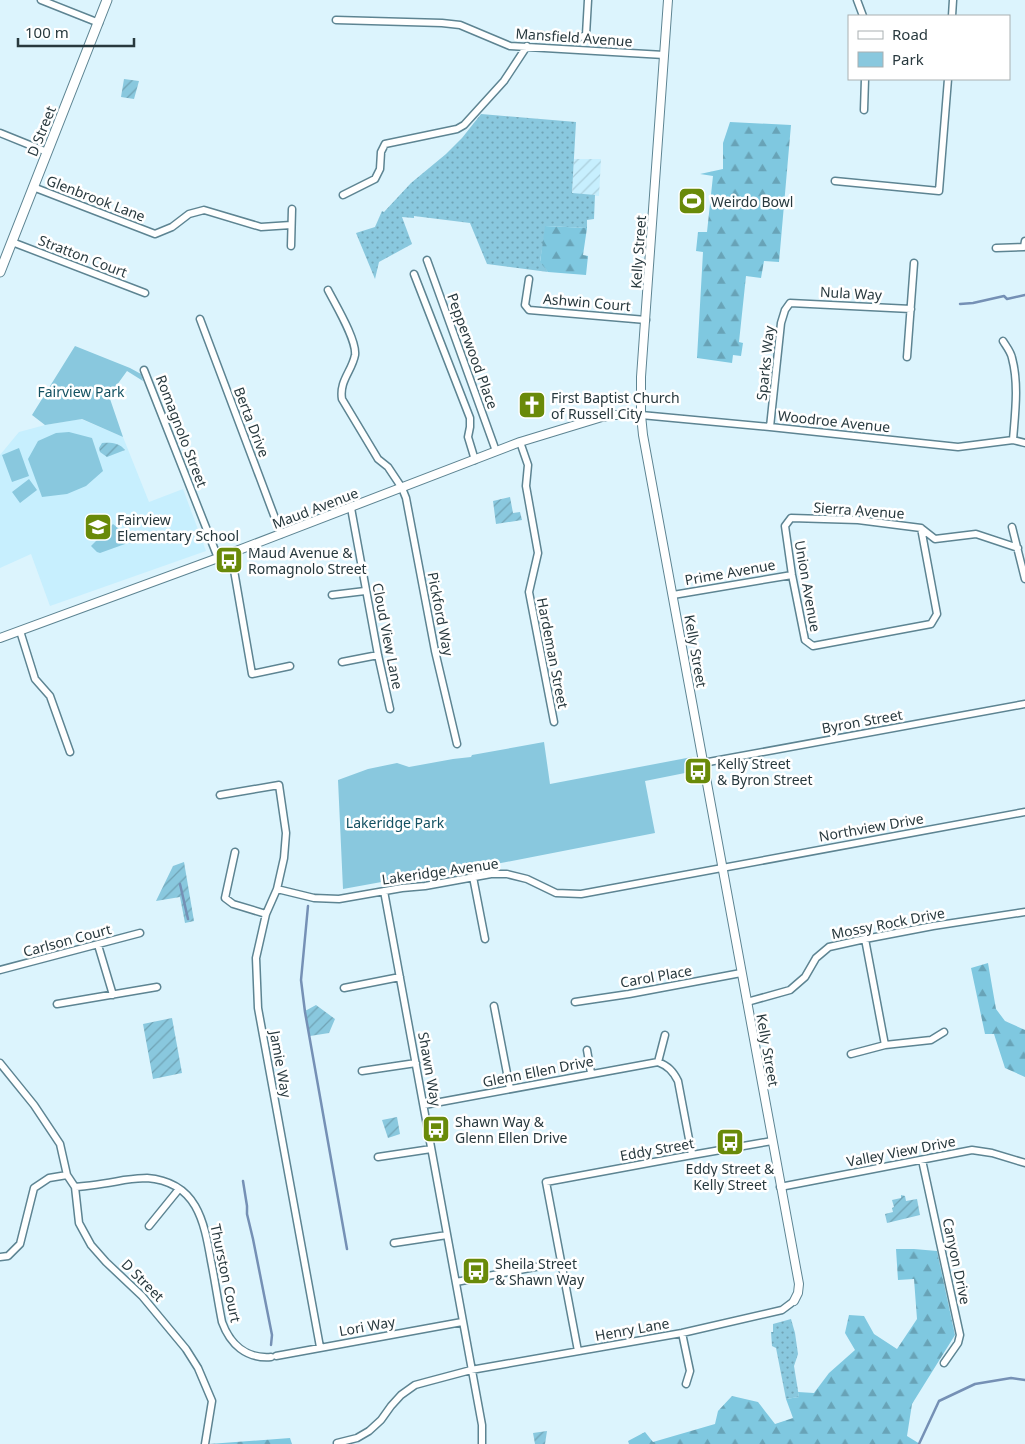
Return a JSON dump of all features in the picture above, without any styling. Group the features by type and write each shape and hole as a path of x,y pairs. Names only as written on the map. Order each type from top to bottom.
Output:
{"main road":[{"name":"D Street","path":"0,272 107,0"}],"street":[{"path":"41,0 99,23"},
{"path":"538,35 578,38 586,35 588,0"},
{"name":"Kelly Street","path":"668,0 641,377 641,415 643,435 799,1284 798,1293 794,1301"},
{"path":"857,0 863,15"},
{"path":"952,15 953,0"},
{"name":"Mansfield Avenue","path":"336,20 442,23 460,25 510,46 664,54"},
{"path":"343,194 375,179 380,169 381,152 385,144 458,129 464,125 504,81 527,46"},
{"path":"864,80 864,110"},
{"path":"835,181 939,191 948,80"},
{"path":"0,133 47,152"},
{"name":"Glenbrook Lane","path":"33,187 155,234 172,227 189,214 204,210 261,227 291,225"},
{"path":"290,246 292,209"},
{"path":"996,248 1024,247 1025,241"},
{"name":"Stratton Court","path":"12,242 145,293"},
{"name":"Pepperwood Place","path":"427,260 496,451"},
{"path":"907,356 914,263"},
{"path":"414,274 470,418 468,437 475,460"},
{"name":"Ashwin Court","path":"529,279 525,305 529,310 646,320"},
{"path":"328,290 354,344 355,356 342,384 342,400 378,458 388,468 402,488"},
{"name":"Nula Way","path":"790,303 911,309"},
{"name":"Sparks Way","path":"770,427 781,323 785,310 790,303"},
{"name":"Berta Drive","path":"200,319 282,534"},
{"path":"1003,341 1012,357 1015,378 1013,440"},
{"name":"Romagnolo Street","path":"144,370 218,558"},
{"name":"Maud Avenue","path":"0,638 231,554 520,442 602,417 641,415"},
{"name":"Woodroe Avenue","path":"641,415 958,447 1013,440 1025,443"},
{"name":"Hardeman Street","path":"520,442 528,464 526,486 538,552 529,592 554,722"},
{"name":"Pickford Way","path":"402,488 406,500 434,651 457,744"},
{"name":"Cloud View Lane","path":"351,508 365,591 390,709"},
{"name":"Sierra Avenue","path":"785,526 791,518 858,520 921,528 935,540 976,534 1018,548"},
{"name":"Union Avenue","path":"785,526 804,640 813,646 931,624 936,614 921,528"},
{"path":"1012,527 1025,579"},
{"path":"231,554 252,674 290,666"},
{"name":"Prime Avenue","path":"673,595 792,574"},
{"path":"332,595 365,591"},
{"path":"20,631 35,679 50,696 70,752"},
{"path":"342,662 378,655"},
{"name":"Byron Street","path":"703,763 1025,704"},
{"name":"Jamie Way","path":"220,795 279,785 286,833 284,858 277,888 266,914 256,958 258,1008 320,1347"},
{"name":"Northview Drive","path":"722,868 1025,812"},
{"path":"235,852 225,898 233,904 266,914"},
{"name":"Lakeridge Avenue","path":"277,888 314,898 339,899 491,874 507,874 526,879 556,893 581,894 722,868"},
{"path":"473,877 485,939"},
{"name":"Shawn Way","path":"384,891 482,1425 482,1444"},
{"name":"Mossy Rock Drive","path":"747,1002 790,990 805,977 816,958 829,947 933,926 1025,912"},
{"name":"Carlson Court","path":"0,970 98,945 140,932"},
{"path":"865,939 885,1046"},
{"path":"98,945 113,995"},
{"name":"Carol Place","path":"575,1002 741,973"},
{"path":"344,988 400,977"},
{"path":"56,1004 157,988"},
{"path":"494,1006 510,1089"},
{"path":"851,1054 885,1046 931,1040 944,1032"},
{"path":"665,1035 658,1062 666,1065 678,1081 692,1155"},
{"path":"587,1050 591,1073"},
{"name":"Glenn Ellen Drive","path":"424,1105 658,1062"},
{"path":"0,1063 34,1105 60,1144 67,1175 75,1186"},
{"path":"362,1071 416,1063"},
{"name":"Eddy Street","path":"562,1262 546,1182 772,1141"},
{"path":"378,1157 431,1149"},
{"name":"Valley View Drive","path":"780,1186 972,1150 992,1153 1025,1163"},
{"name":"Canyon Drive","path":"922,1160 960,1335 958,1343 944,1363"},
{"path":"0,1257 8,1256 20,1244 34,1188 49,1178 67,1175"},
{"name":"Thurston Court","path":"75,1186 145,1178 158,1180 179,1189 192,1201 201,1216 206,1231 222,1322 231,1341 248,1354 257,1357 274,1357"},
{"name":"D Street","path":"75,1186 79,1223 91,1245 142,1296 186,1349 198,1368 212,1401 205,1444"},
{"path":"149,1226 179,1189"},
{"path":"394,1243 447,1235"},
{"path":"456,1282 562,1262 578,1351"},
{"name":"Henry Lane","path":"337,1443 357,1438 369,1431 382,1420 401,1395 415,1385 471,1370 682,1333 782,1310 794,1301"},
{"name":"Lori Way","path":"274,1357 462,1322"},
{"path":"682,1333 690,1371 686,1384"}],"shaded area":[{"path":"574,159 601,159 599,196 572,194"},
{"name":"Fairview Elementary School","path":"81,419 123,437 149,502 183,489 206,551 50,606 31,554 0,568 0,455 19,432 45,425"}],"green space":[{"path":"124,79 139,81 134,99 121,97"},
{"path":"481,114 576,122 572,193 595,195 594,219 587,220 587,228 546,226 540,261 548,272 487,264 470,223 414,216 414,218 402,217 412,244 379,262 375,279 356,233 375,227 382,211 384,212 411,183 446,154 462,138"},
{"path":"730,122 791,125 779,262 764,261 761,278 746,276 739,342 743,343 741,356 733,355 732,363 697,358 703,252 696,251 698,232 707,232 713,176 700,174 723,169 723,143"},
{"path":"545,226 587,228 583,255 588,256 586,275 548,272 540,262"},
{"name":"Fairview Park","path":"75,346 141,374 143,381 127,371 109,396 123,437 82,419 45,425 32,415"},
{"path":"69,432 92,438 103,471 86,486 67,494 42,497 28,459 38,441 56,433"},
{"path":"102,443 115,444 125,450 107,457 100,452 99,448"},
{"path":"19,448 29,476 12,482 2,455"},
{"path":"29,479 37,490 20,503 12,492"},
{"path":"510,497 513,513 520,512 522,520 496,524 493,501"},
{"path":"113,524 130,538 125,544 100,553 97,552 91,546"},
{"name":"Lakeridge Park","path":"544,742 550,784 692,757 695,771 645,781 655,833 424,878 398,879 343,889 338,780 368,769 397,763 409,767"},
{"path":"184,862 194,921 185,923 180,897 156,901 173,866"},
{"path":"988,963 996,1009 1005,1021 1025,1030 1025,1077 1005,1068 994,1034 985,1034 971,968"},
{"path":"316,1005 335,1019 329,1033 310,1036 305,1011"},
{"path":"172,1018 182,1073 153,1079 143,1024"},
{"path":"397,1117 400,1134 388,1138 382,1120"},
{"path":"901,1195 905,1196 906,1201 917,1199 920,1215 887,1223 885,1214 893,1212 892,1200 901,1198"},
{"path":"896,1249 937,1251 955,1335 912,1404 907,1436 920,1444 629,1444 628,1441 645,1432 653,1442 715,1424 718,1411 732,1396 758,1402 775,1424 793,1418 786,1399 799,1397 798,1392 814,1393 829,1373 855,1350 845,1333 849,1315 864,1316 874,1334 897,1349 917,1319 914,1279 898,1280"},
{"path":"791,1319 798,1354 794,1366 799,1397 786,1399 776,1348 772,1346 771,1332 773,1332 773,1324"},
{"path":"547,1431 545,1444 535,1444 533,1433"},
{"path":"290,1438 292,1444 209,1444"}],"waterway":[{"path":"960,304 1004,296 1007,299 1025,295"},
{"path":"180,884 188,919"},
{"path":"308,906 301,980 347,1249"},
{"path":"243,1181 247,1214 272,1335 271,1345"},
{"path":"919,1444 939,1401 975,1384 1011,1378 1025,1380"}],"place":[{"name":"Weirdo Bowl","path":"692,201"},
{"name":"First Baptist Church of Russell City","path":"532,405"},
{"name":"Fairview Elementary School","path":"98,527"},
{"name":"Maud Avenue & Romagnolo Street","path":"229,560"},
{"name":"Kelly Street & Byron Street","path":"698,771"},
{"name":"Shawn Way & Glenn Ellen Drive","path":"436,1129"},
{"name":"Eddy Street & Kelly Street","path":"730,1142"},
{"name":"Sheila Street & Shawn Way","path":"476,1271"}]}
